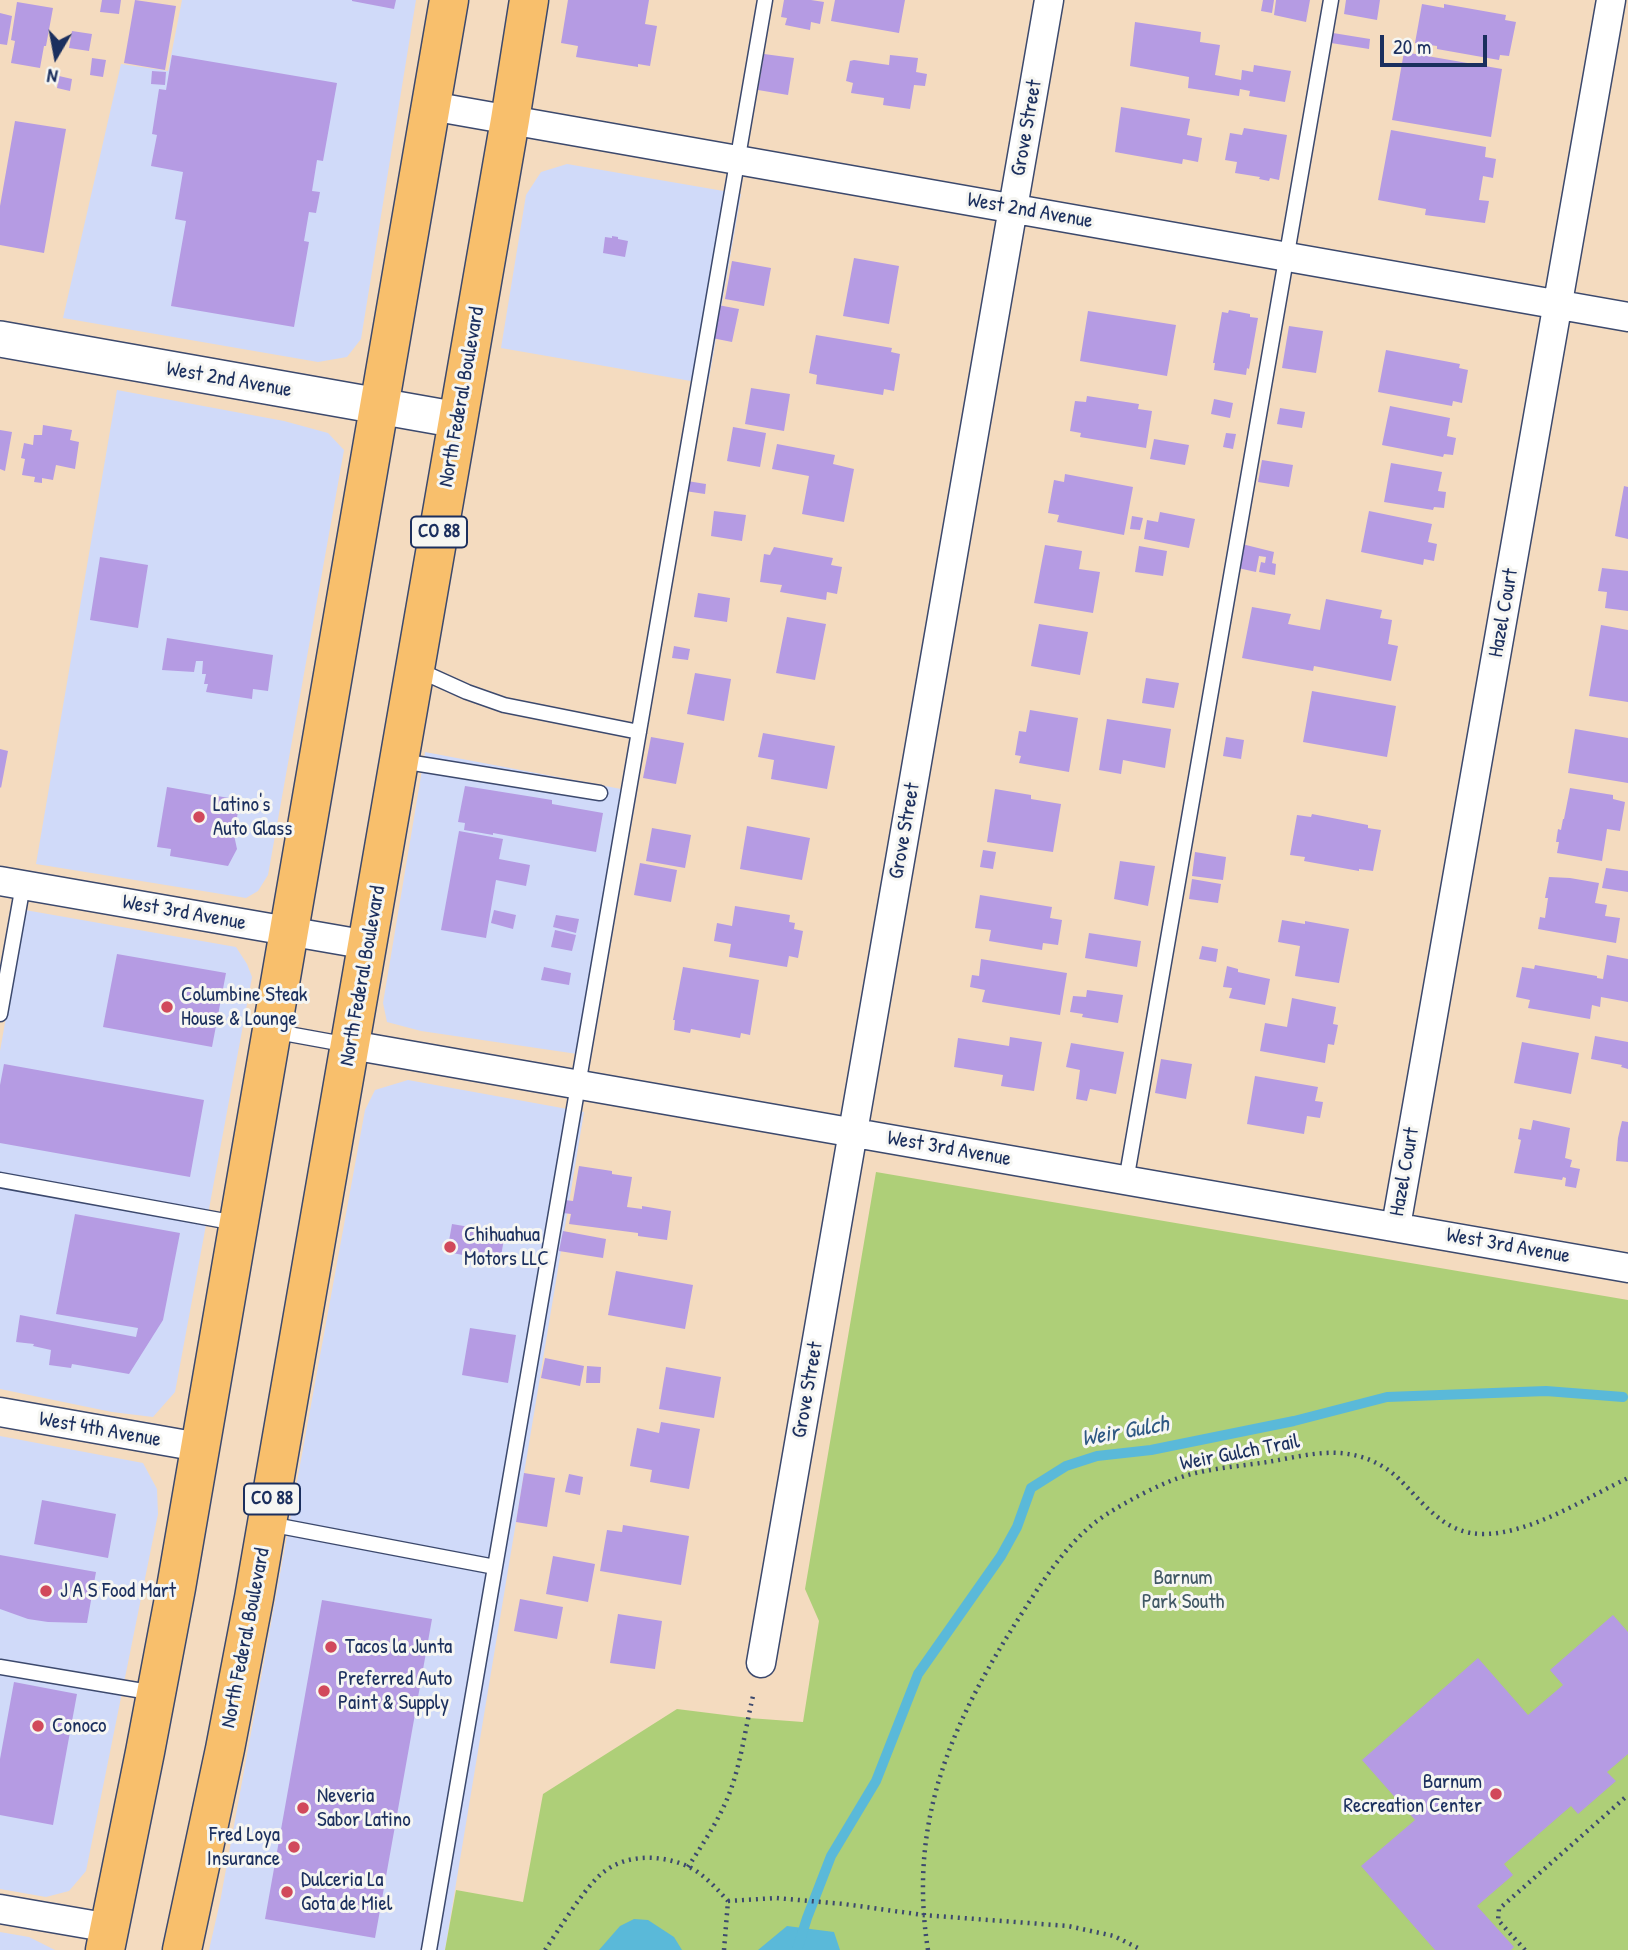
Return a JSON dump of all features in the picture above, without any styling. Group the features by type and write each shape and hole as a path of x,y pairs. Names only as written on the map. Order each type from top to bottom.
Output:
{"main road":[{"path":"107,1939 176,1588 449,0"},
{"name":"North Federal Boulevard","path":"182,1950 228,1737 268,1524 529,0"}],"street":[{"name":"Grove Street","path":"761,1663 1049,0"},
{"name":"Hazel Court","path":"1396,1226 1611,0"},
{"name":"West 2nd Avenue","path":"431,106 1628,317"},
{"name":"West 2nd Avenue","path":"0,340 458,420"},
{"name":"West 3rd Avenue","path":"11,883 368,945"},
{"name":"West 3rd Avenue","path":"351,1045 1628,1268"},
{"name":"West 4th Avenue","path":"0,1412 199,1447"},
{"path":"0,1909 107,1939"}],"lane":[{"path":"429,1950 765,0"},
{"path":"1126,1181 1331,0"},
{"path":"415,668 467,692 504,705 639,732"},
{"path":"399,760 600,793"},
{"path":"0,1014 11,883"},
{"name":"West 3rd Avenue","path":"271,1030 351,1045"},
{"path":"0,1180 237,1223"},
{"path":"268,1524 495,1567"},
{"path":"0,1667 156,1693"}],"path":[{"name":"Weir Gulch Trail","path":"928,1950 923,1915 929,1818 951,1743 996,1654 1043,1580 1080,1537 1105,1515 1140,1495 1188,1475 1325,1453 1370,1460 1397,1477 1427,1510 1446,1523 1468,1532 1485,1534 1531,1525 1628,1478"},
{"path":"688,1867 730,1790 739,1762 761,1663"},
{"path":"1525,1950 1499,1920 1500,1909 1628,1795"},
{"path":"545,1950 596,1879 613,1865 638,1858 664,1859 688,1867 713,1885 728,1901 724,1950"},
{"path":"728,1901 776,1898 923,1915 1068,1926 1114,1936 1142,1950"}],"shaded area":[{"path":"182,0 416,0 361,339 347,357 318,362 63,318 121,64 168,71"},
{"path":"567,164 741,194 708,384 501,348 526,195 541,172"},
{"path":"117,390 284,421 328,433 344,450 268,875 258,891 246,898 36,864"},
{"path":"425,752 637,792 591,1056 421,1031 387,1022 383,1003"},
{"path":"25,910 236,947 252,977 175,1392 153,1417 112,1412 0,1389 0,1051"},
{"path":"408,1080 584,1112 445,1950 209,1950 365,1110 375,1090"},
{"path":"0,1436 143,1463 157,1489 158,1514 86,1871 69,1891 46,1897 0,1889"},
{"path":"0,1932 29,1937 55,1950 0,1950"}],"green space":[{"name":"Barnum Park South","path":"876,1172 1628,1300 1628,1950 445,1950 456,1890 523,1902 543,1794 677,1709 803,1722 819,1621 805,1589"}],"water":[{"path":"634,1919 648,1920 674,1937 682,1950 599,1950 620,1926"},
{"path":"787,1926 834,1932 840,1950 758,1950"}],"building":[{"path":"102,0 121,0 119,14 100,12"},
{"path":"135,0 176,6 165,70 124,63"},
{"path":"352,0 396,0 394,9"},
{"path":"568,0 649,0 645,24 657,26 650,66 638,64 638,67 576,57 578,46 561,43"},
{"path":"784,0 824,2 820,24 811,22 810,30 785,25 787,18 781,17"},
{"path":"835,0 905,0 899,33 831,21"},
{"path":"1263,0 1274,0 1272,13 1261,11"},
{"path":"1276,0 1310,0 1306,22 1274,15"},
{"path":"1346,0 1380,0 1377,20 1344,14"},
{"path":"17,2 53,8 40,68 11,63 15,41 11,40"},
{"path":"1422,4 1444,8 1444,4 1506,15 1505,20 1516,22 1509,56 1500,55 1499,60 1415,43"},
{"path":"0,13 12,16 7,45 0,44"},
{"path":"1135,22 1201,32 1200,42 1220,45 1215,75 1241,80 1242,70 1253,72 1254,65 1291,71 1285,102 1249,96 1250,91 1240,89 1239,96 1188,88 1189,77 1130,66"},
{"path":"72,31 92,34 89,51 69,48"},
{"path":"1333,33 1370,39 1369,49 1331,43"},
{"path":"1404,52 1502,69 1491,137 1392,120"},
{"path":"764,54 794,58 788,95 758,90"},
{"path":"172,55 337,83 323,161 317,160 312,191 320,192 316,213 309,212 304,241 309,242 294,327 171,306 186,221 175,219 183,172 151,166 157,135 152,134 159,89 166,90"},
{"path":"890,55 918,58 916,72 927,74 925,86 914,85 910,109 883,105 884,98 851,93 853,83 846,81 850,61 889,65"},
{"path":"92,58 106,60 103,77 90,75"},
{"path":"152,71 166,72 165,85 151,84"},
{"path":"59,76 72,79 70,91 57,88"},
{"path":"1121,107 1190,119 1187,135 1202,138 1198,162 1183,159 1182,164 1115,152"},
{"path":"15,121 66,129 44,253 0,245 0,206"},
{"path":"1244,128 1287,135 1279,180 1270,178 1269,181 1235,173 1237,162 1225,160 1230,133 1242,135"},
{"path":"1391,130 1486,147 1485,157 1496,159 1493,178 1483,176 1479,200 1489,201 1485,223 1425,215 1426,209 1378,200"},
{"path":"612,236 628,241 625,257 603,253 605,237"},
{"path":"854,258 899,266 889,324 843,316"},
{"path":"732,261 771,268 764,306 725,299"},
{"path":"718,305 739,309 732,342 712,338"},
{"path":"1229,310 1258,318 1246,375 1214,370 1222,312 1228,313"},
{"path":"1088,311 1176,325 1167,376 1080,361"},
{"path":"1289,326 1323,331 1316,373 1282,368"},
{"path":"816,335 892,348 891,352 900,354 894,391 884,389 883,395 816,384 817,375 809,373"},
{"path":"1386,350 1460,364 1459,368 1468,370 1462,403 1453,401 1452,406 1378,392"},
{"path":"751,388 790,394 784,431 745,424"},
{"path":"1087,396 1139,404 1138,409 1152,411 1146,448 1080,437 1081,433 1070,431 1075,401 1086,402"},
{"path":"1214,399 1233,403 1230,418 1211,414"},
{"path":"1390,406 1450,418 1447,436 1456,438 1453,455 1444,454 1443,457 1382,445"},
{"path":"1280,408 1305,412 1302,428 1277,424"},
{"path":"43,425 72,430 70,440 79,442 75,469 56,465 53,480 42,478 42,483 34,482 35,477 22,475 25,459 21,458 24,443 33,445 34,435 42,435"},
{"path":"733,427 766,433 760,467 727,461"},
{"path":"0,430 12,432 5,471 0,469"},
{"path":"1226,433 1236,434 1233,449 1223,447"},
{"path":"1154,439 1189,445 1185,465 1150,459"},
{"path":"777,444 835,455 833,464 854,469 844,522 802,514 809,476 772,469"},
{"path":"1262,460 1293,465 1289,487 1258,482"},
{"path":"1391,463 1442,472 1438,491 1446,492 1444,508 1434,507 1433,510 1384,502"},
{"path":"1065,474 1133,487 1124,535 1057,522 1059,515 1048,513 1054,480 1064,482"},
{"path":"687,481 706,484 705,494 685,491"},
{"path":"1624,486 1628,487 1628,539 1615,536"},
{"path":"714,511 746,515 742,541 711,536"},
{"path":"1369,511 1432,524 1428,542 1437,544 1434,561 1424,559 1423,565 1361,552"},
{"path":"1160,512 1195,519 1189,548 1144,539 1147,520 1158,522"},
{"path":"1132,516 1143,518 1140,530 1130,529"},
{"path":"1242,544 1274,552 1272,563 1276,564 1275,575 1259,572 1261,562 1265,563 1266,557 1259,556 1256,572 1238,568"},
{"path":"1045,545 1082,551 1079,569 1100,572 1093,613 1034,603"},
{"path":"1139,546 1167,551 1163,576 1135,572"},
{"path":"774,547 833,558 831,565 842,567 837,594 827,592 826,600 780,592 782,585 760,582 764,554 770,555"},
{"path":"100,557 148,565 138,628 90,620"},
{"path":"1602,568 1628,571 1628,611 1605,608 1607,592 1598,591"},
{"path":"698,593 730,598 727,622 694,617"},
{"path":"1326,599 1382,610 1380,618 1392,620 1388,644 1398,646 1391,681 1314,666 1313,671 1242,658 1252,607 1291,614 1288,624 1320,630"},
{"path":"787,617 826,624 815,680 776,673"},
{"path":"1039,624 1088,632 1080,675 1031,666"},
{"path":"1601,625 1628,630 1628,702 1589,696"},
{"path":"167,638 273,655 268,691 253,689 252,699 206,692 208,684 204,684 206,674 202,674 203,661 196,661 194,672 162,670"},
{"path":"674,646 690,649 688,660 672,658"},
{"path":"695,673 731,679 724,721 687,714"},
{"path":"1146,678 1179,683 1174,708 1142,703"},
{"path":"1312,691 1396,706 1387,757 1303,742"},
{"path":"1030,710 1078,718 1069,772 1019,763 1021,756 1015,755 1019,731 1026,732"},
{"path":"1107,719 1171,729 1165,768 1123,760 1121,774 1099,770"},
{"path":"1575,729 1628,738 1628,783 1568,773"},
{"path":"763,733 835,746 827,789 771,779 774,760 758,757"},
{"path":"651,737 684,743 676,784 643,778"},
{"path":"1226,737 1244,740 1241,759 1223,756"},
{"path":"0,749 8,751 1,788 0,787"},
{"path":"465,786 552,800 552,804 603,813 596,852 464,830 465,823 458,822"},
{"name":"Latino's Auto Glass","path":"167,787 240,800 234,835 237,849 228,866 170,856 171,849 157,847"},
{"path":"1570,788 1613,795 1613,799 1625,802 1620,831 1607,829 1602,861 1557,853 1558,829 1561,830"},
{"path":"995,789 1031,795 1031,799 1061,804 1053,852 987,842"},
{"path":"1312,814 1381,830 1373,871 1304,861 1305,857 1290,855 1297,815 1311,817"},
{"path":"747,826 810,838 802,880 740,869"},
{"path":"652,828 691,835 685,868 646,861"},
{"path":"459,831 503,839 499,859 530,865 526,886 496,880 486,938 441,930"},
{"path":"983,850 996,852 993,869 980,867"},
{"path":"1195,852 1226,857 1223,880 1192,876"},
{"path":"1120,861 1155,866 1148,906 1114,899"},
{"path":"640,863 677,870 671,902 634,895"},
{"path":"1606,868 1628,871 1628,892 1602,888"},
{"path":"1549,877 1599,883 1595,903 1607,905 1605,916 1620,918 1616,943 1538,929 1540,917 1545,918"},
{"path":"1192,879 1221,884 1218,903 1189,899"},
{"path":"980,895 1052,907 1050,918 1062,920 1058,945 1043,943 1042,950 989,941 991,930 975,928"},
{"path":"735,906 790,915 789,922 795,923 794,929 803,931 798,958 789,956 787,967 729,957 731,944 714,941 717,923 732,926"},
{"path":"494,910 516,915 513,929 491,923"},
{"path":"556,915 579,919 576,933 553,927"},
{"path":"1282,920 1349,929 1339,983 1295,976 1300,946 1278,942"},
{"path":"555,930 576,935 572,951 551,947"},
{"path":"1089,933 1141,941 1137,967 1085,958"},
{"path":"1202,946 1218,949 1216,962 1199,959"},
{"path":"117,954 226,973 212,1047 103,1027"},
{"path":"1607,955 1628,959 1628,1002 1601,997 1600,1007 1592,1005 1590,1019 1528,1008 1530,1000 1516,997 1522,967 1534,969 1535,965 1603,979"},
{"path":"981,959 1067,973 1060,1015 982,1002 985,990 970,987 972,975 979,976"},
{"path":"1227,966 1238,969 1238,972 1270,979 1265,1005 1229,998 1232,988 1223,987"},
{"path":"544,967 571,973 569,985 541,980"},
{"path":"683,967 759,980 750,1035 741,1033 740,1038 691,1029 690,1033 674,1030 673,1020"},
{"path":"1087,990 1123,995 1118,1023 1082,1017 1083,1014 1070,1012 1073,996 1086,997"},
{"path":"1292,998 1336,1007 1333,1024 1338,1025 1334,1045 1328,1044 1325,1063 1260,1051 1265,1023 1287,1027"},
{"path":"1595,1036 1628,1042 1628,1069 1621,1067 1622,1065 1591,1059"},
{"path":"1010,1037 1042,1042 1034,1091 1001,1086 1003,1075 954,1067 958,1038 1009,1046"},
{"path":"1522,1042 1579,1053 1571,1094 1514,1083"},
{"path":"1071,1043 1124,1052 1116,1094 1090,1089 1087,1101 1076,1099 1080,1070 1066,1067"},
{"path":"1161,1059 1192,1064 1186,1099 1155,1093"},
{"path":"4,1064 204,1100 190,1177 0,1143 0,1085"},
{"path":"1255,1076 1318,1087 1315,1101 1323,1102 1320,1118 1307,1116 1304,1134 1247,1124"},
{"path":"1533,1120 1570,1128 1565,1158 1572,1160 1570,1167 1580,1169 1576,1188 1565,1186 1566,1178 1563,1177 1562,1180 1514,1173 1521,1140 1518,1139 1520,1128 1531,1130"},
{"path":"1622,1121 1628,1122 1628,1162 1616,1161"},
{"path":"579,1166 632,1177 627,1207 642,1209 642,1206 671,1211 667,1240 638,1236 638,1233 569,1224 571,1214 563,1213 565,1200 573,1201"},
{"path":"75,1214 180,1233 163,1320 129,1374 72,1364 71,1368 49,1365 51,1350 16,1342 20,1315 136,1337 138,1328 56,1314"},
{"path":"452,1224 505,1233 500,1262 447,1252"},
{"path":"563,1231 606,1239 603,1258 559,1251"},
{"path":"616,1271 693,1285 685,1329 608,1315"},
{"path":"470,1328 516,1335 508,1383 462,1375"},
{"path":"545,1358 584,1366 580,1386 541,1378"},
{"path":"587,1366 601,1367 600,1383 586,1383"},
{"path":"666,1367 721,1377 714,1418 659,1409"},
{"path":"661,1422 700,1429 689,1489 650,1482 652,1470 630,1466 637,1428 659,1433"},
{"path":"524,1473 555,1478 547,1527 516,1522"},
{"path":"569,1474 583,1477 580,1495 565,1492"},
{"path":"42,1500 116,1514 108,1558 34,1544"},
{"path":"623,1525 689,1536 681,1585 600,1571 607,1530 622,1532"},
{"name":"J A S Food Mart","path":"0,1555 96,1572 87,1623 28,1619 0,1609"},
{"path":"553,1556 595,1564 588,1602 546,1594"},
{"path":"520,1599 563,1607 557,1639 514,1631"},
{"path":"322,1600 432,1619 375,1938 265,1919"},
{"path":"618,1614 662,1621 655,1669 610,1663"},
{"name":"Barnum Recreation Center","path":"1613,1615 1628,1632 1628,1754 1607,1772 1616,1781 1578,1814 1571,1806 1504,1864 1513,1875 1477,1906 1514,1947 1511,1950 1435,1950 1361,1866 1415,1820 1362,1760 1478,1658 1528,1715 1563,1685 1550,1670"},
{"name":"Conoco","path":"14,1682 77,1694 53,1825 0,1815 0,1759"}],"waterway":[{"name":"Weir Gulch","path":"797,1950 831,1856 876,1781 918,1674 1001,1556 1017,1527 1031,1488 1066,1466 1097,1456 1151,1450 1294,1421 1387,1397 1546,1391 1623,1397"}],"place":[{"name":"Latino's Auto Glass","path":"199,817"},
{"name":"Columbine Steak House & Lounge","path":"167,1007"},
{"name":"Chihuahua Motors LLC","path":"450,1247"},
{"name":"J A S Food Mart","path":"46,1591"},
{"name":"Tacos la Junta","path":"331,1647"},
{"name":"Preferred Auto Paint & Supply","path":"324,1691"},
{"name":"Conoco","path":"38,1726"},
{"name":"Barnum Recreation Center","path":"1496,1794"},
{"name":"Neveria Sabor Latino","path":"303,1808"},
{"name":"Fred Loya Insurance","path":"294,1847"},
{"name":"Dulceria La Gota de Miel","path":"287,1892"}]}
